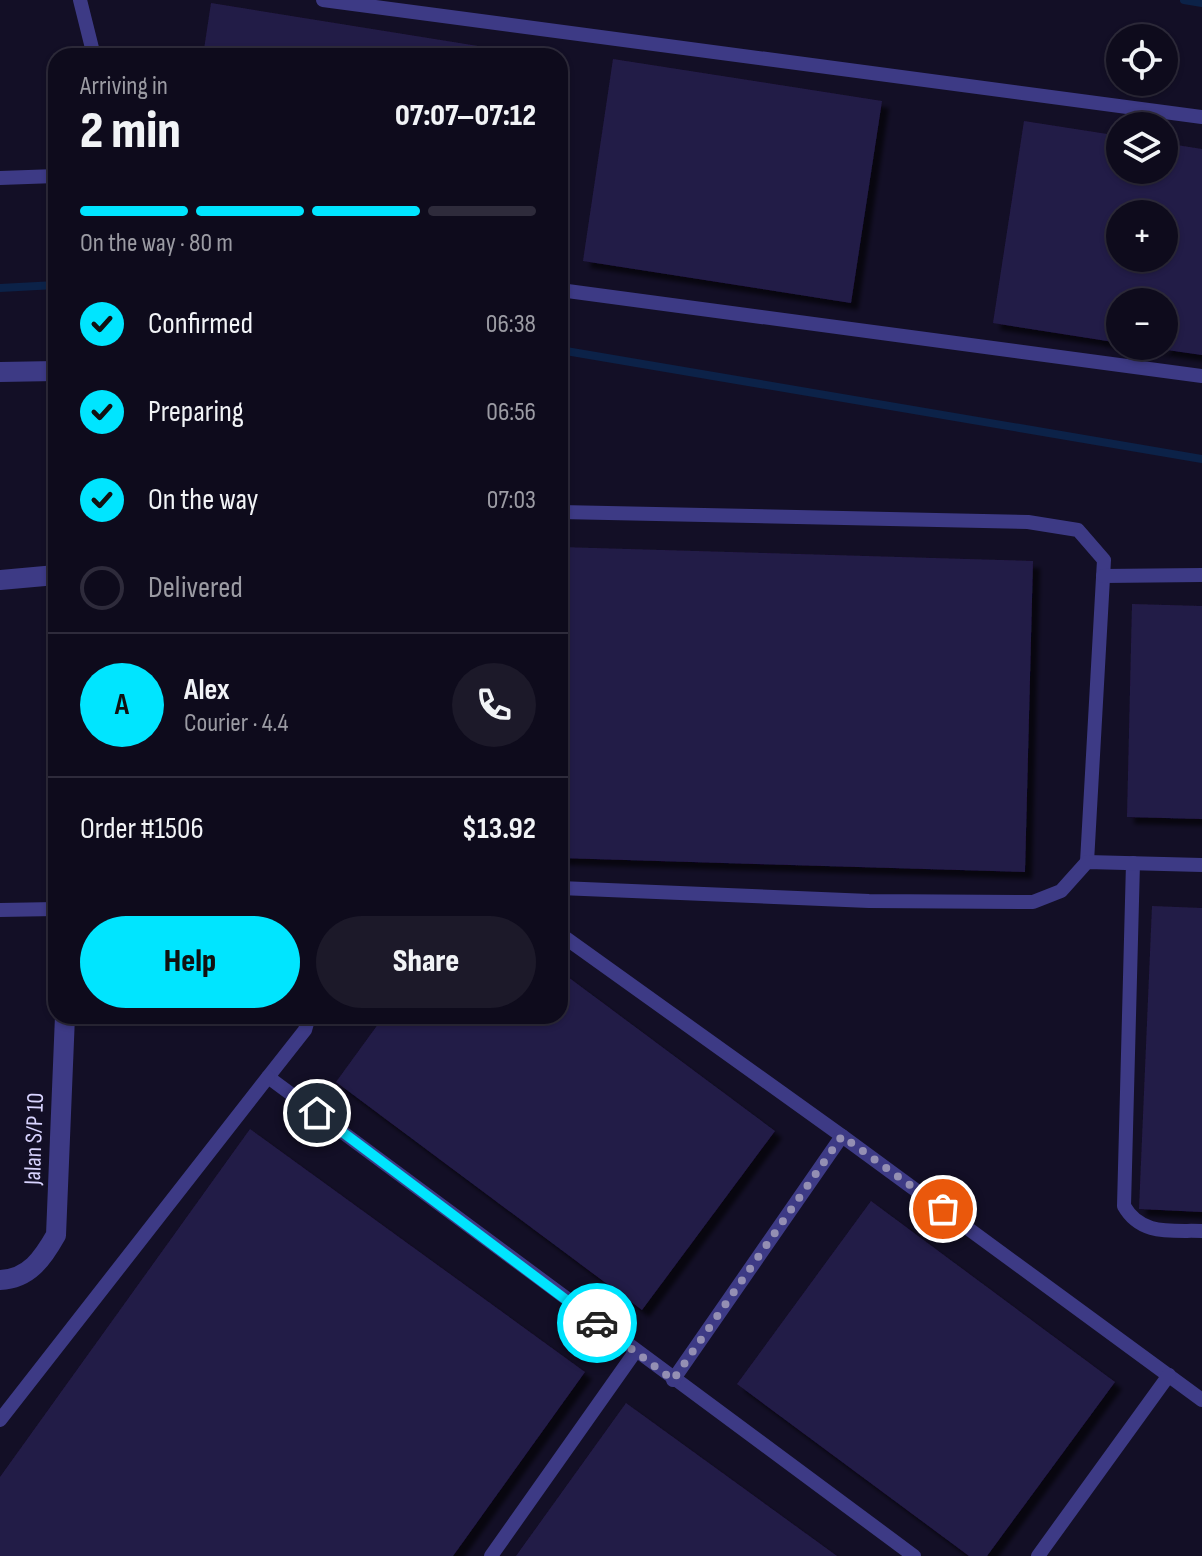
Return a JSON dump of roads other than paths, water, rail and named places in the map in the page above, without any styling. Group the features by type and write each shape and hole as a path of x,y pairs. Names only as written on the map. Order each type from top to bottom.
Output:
{"street":[{"path":"0,372 48,371"},
{"path":"0,580 48,576"},
{"name":"Jalan S/P 10","path":"0,1280 15,1279 41,1261 56,1235 65,1024"}],"lane":[{"path":"80,0 92,48"},
{"path":"323,0 1202,117"},
{"path":"0,178 48,176"},
{"path":"568,291 1202,376"},
{"path":"568,512 1028,522 1078,530 1104,560 1087,862 1061,891 1033,902 869,901 568,888"},
{"path":"1103,576 1202,575"},
{"path":"1087,862 1202,865"},
{"path":"1133,863 1124,1206 1133,1221 1150,1229 1202,1231"},
{"path":"0,910 48,909"},
{"path":"568,940 1202,1400"},
{"path":"0,1420 307,1024"},
{"path":"268,1077 914,1556"},
{"path":"673,1380 842,1136"},
{"path":"491,1556 635,1352"},
{"path":"1038,1556 1169,1375"}],"waterway":[{"path":"1184,0 1202,3"},
{"path":"0,288 48,285"},
{"path":"568,351 1202,459"}]}
